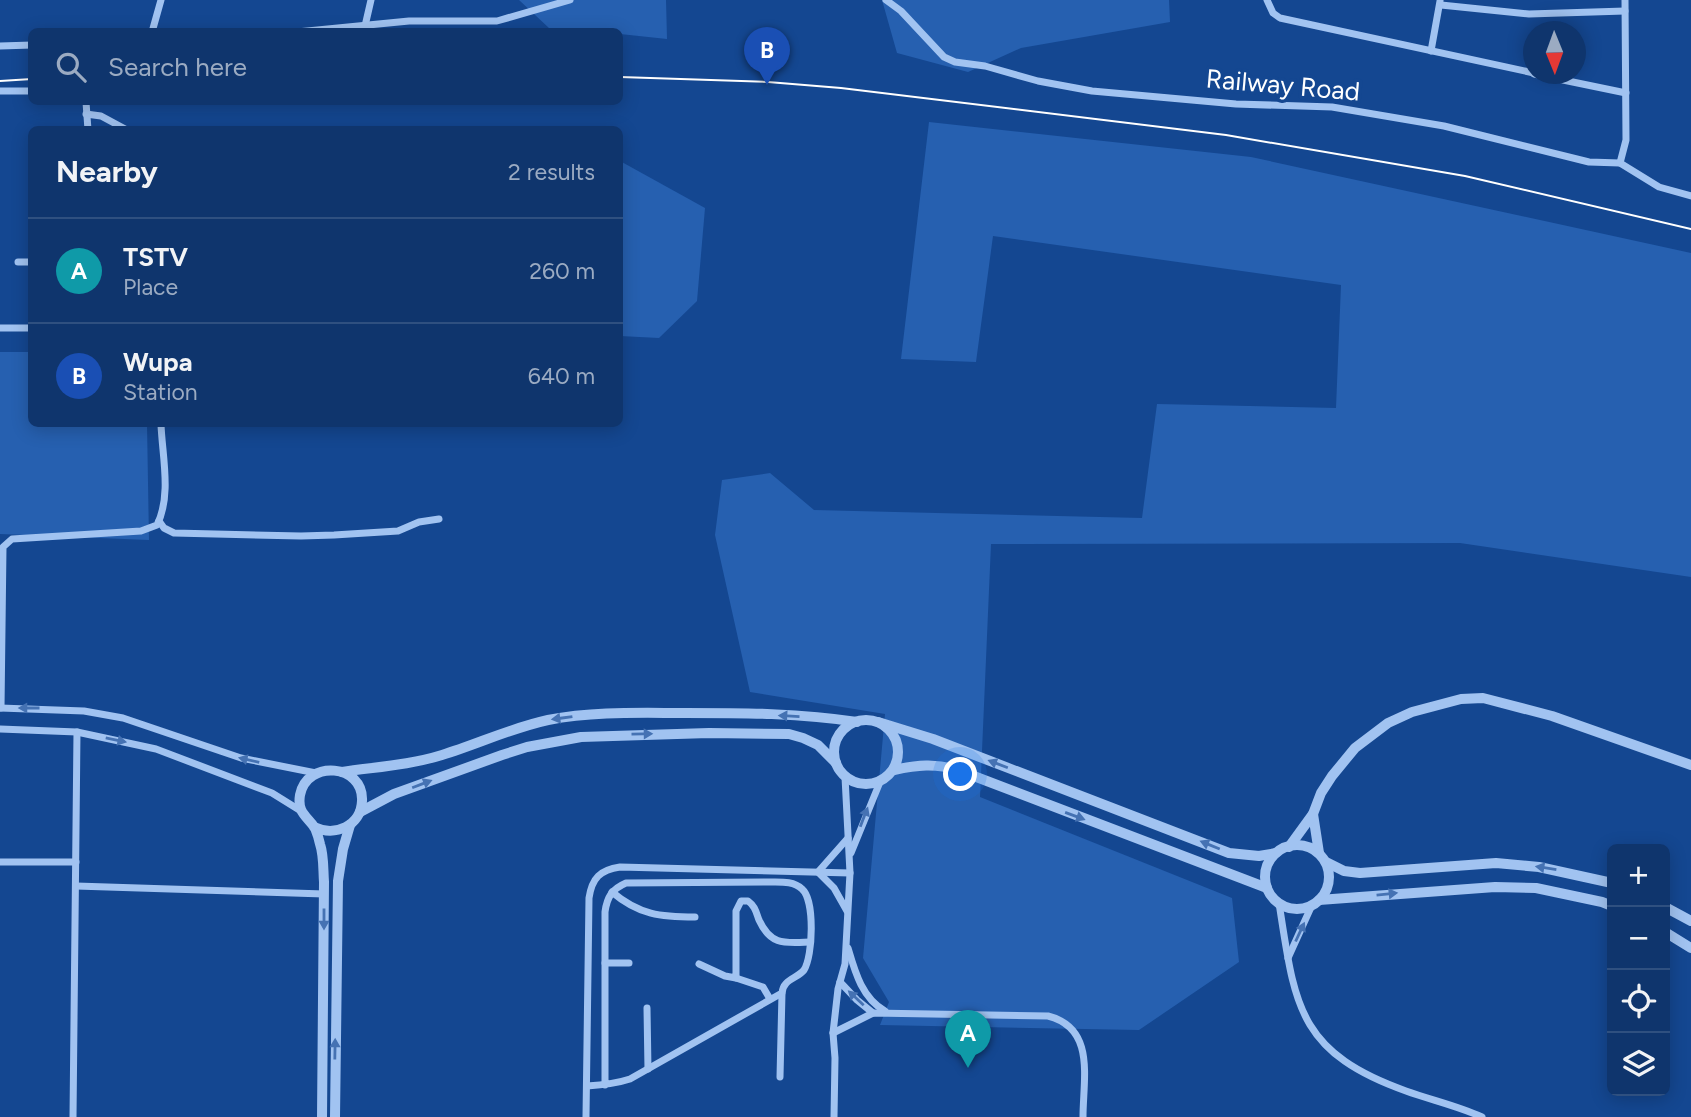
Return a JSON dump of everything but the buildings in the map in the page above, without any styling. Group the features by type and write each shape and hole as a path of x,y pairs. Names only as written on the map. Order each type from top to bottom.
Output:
{"street":[{"path":"153,28 162,0"},
{"path":"365,26 371,0"},
{"name":"Railway Road","path":"886,0 901,11 944,57 955,62 985,66 1038,81 1092,91 1236,104 1332,107 1444,127 1589,162 1620,163 1660,187 1691,196"},
{"path":"901,11 905,0"},
{"path":"1267,0 1273,13 1280,18 1523,71"},
{"path":"1620,163 1626,140 1625,0"},
{"path":"342,28 409,21 497,22 567,1"},
{"path":"1430,51 1440,2 1529,14 1625,11"},
{"path":"0,46 28,45"},
{"path":"1585,84 1626,93"},
{"path":"0,91 28,91"},
{"path":"86,105 88,126"},
{"path":"86,114 101,116 120,126"},
{"path":"18,262 28,262"},
{"path":"1,328 28,328"},
{"path":"161,427 163,508 157,525 141,531 18,538 6,543 2,554 0,708 84,711 122,718 241,758 316,773 414,762 522,727 602,713 736,713 877,722 933,739 1228,853 1259,856 1299,845 1310,848 1345,872 1496,863 1539,867 1607,882"},
{"path":"159,521 164,528 174,533 301,536 398,531 419,522 439,519"},
{"path":"1289,846 1313,814 1321,793 1343,761 1370,735 1412,712 1461,699 1482,698 1552,716 1691,765"},
{"path":"836,763 835,743 847,726 857,722"},
{"path":"850,853 880,782 894,769 899,756 897,742 890,730 877,722"},
{"path":"0,729 77,732 156,749 272,793 301,811"},
{"path":"73,1117 77,732"},
{"path":"335,1117 338,881 342,849 351,825 360,812 394,794 527,747 581,737 625,734 789,734 818,746 836,763 845,777 856,783 868,785 880,782"},
{"path":"894,769 919,764 941,765 958,770 1267,888 1279,903 1298,1004 1308,1024 1324,1043 1349,1065 1402,1090 1482,1117"},
{"path":"342,772 357,783 362,795 360,812"},
{"path":"316,773 307,780 300,793 301,811 306,820 314,827 333,832 351,825"},
{"path":"834,1117 833,1033 845,964 850,873 845,777"},
{"path":"1288,959 1329,883 1313,814"},
{"path":"314,827 321,847 324,894 322,1117"},
{"path":"818,872 848,838"},
{"path":"1267,888 1266,869 1276,853"},
{"path":"0,862 76,862"},
{"path":"586,1117 589,898 591,886 597,876 607,869 620,867 850,873"},
{"path":"818,872 834,888 848,912"},
{"path":"605,1085 606,902 612,892 626,883 790,883 805,891 810,902 810,956 803,972 790,979 783,988 780,1077"},
{"path":"76,886 324,894"},
{"path":"1279,903 1296,909 1316,903 1495,887 1536,888 1607,904"},
{"path":"612,892 626,903 647,913 695,917"},
{"path":"736,978 736,911 741,901 753,904 766,933 772,939 784,943 810,942"},
{"path":"1670,910 1691,921"},
{"path":"1670,935 1691,948"},
{"path":"847,943 860,984 872,1001 889,1013"},
{"path":"605,963 629,964"},
{"path":"699,964 725,976 763,987 770,999"},
{"path":"840,982 873,1013"},
{"path":"587,1086 630,1079 782,993"},
{"path":"647,1008 648,1069"},
{"path":"833,1033 873,1013 1059,1018 1074,1029 1083,1046 1083,1117"}],"shaded area":[{"path":"519,0 666,0 667,39 623,34 623,28 549,28"},
{"path":"882,0 1169,0 1170,22 1021,48 968,72 897,53"},
{"path":"929,122 1251,157 1691,253 1691,577 1460,543 991,544 980,797 1232,898 1239,962 1139,1030 880,1025 889,1002 863,958 885,714 750,692 715,535 722,480 770,473 814,510 1142,518 1157,404 1336,408 1341,285 993,236 976,362 901,359"},
{"path":"623,163 705,208 697,301 659,338 623,336"},
{"path":"0,352 28,352 28,427 147,427 149,540 0,534"}],"tram line":[{"path":"623,77 768,82 841,88 1226,135 1465,176 1691,229"},
{"path":"0,81 28,79"}],"place":[{"name":"Wupa","path":"767,85"},
{"name":"TSTV","path":"968,1068"}]}
